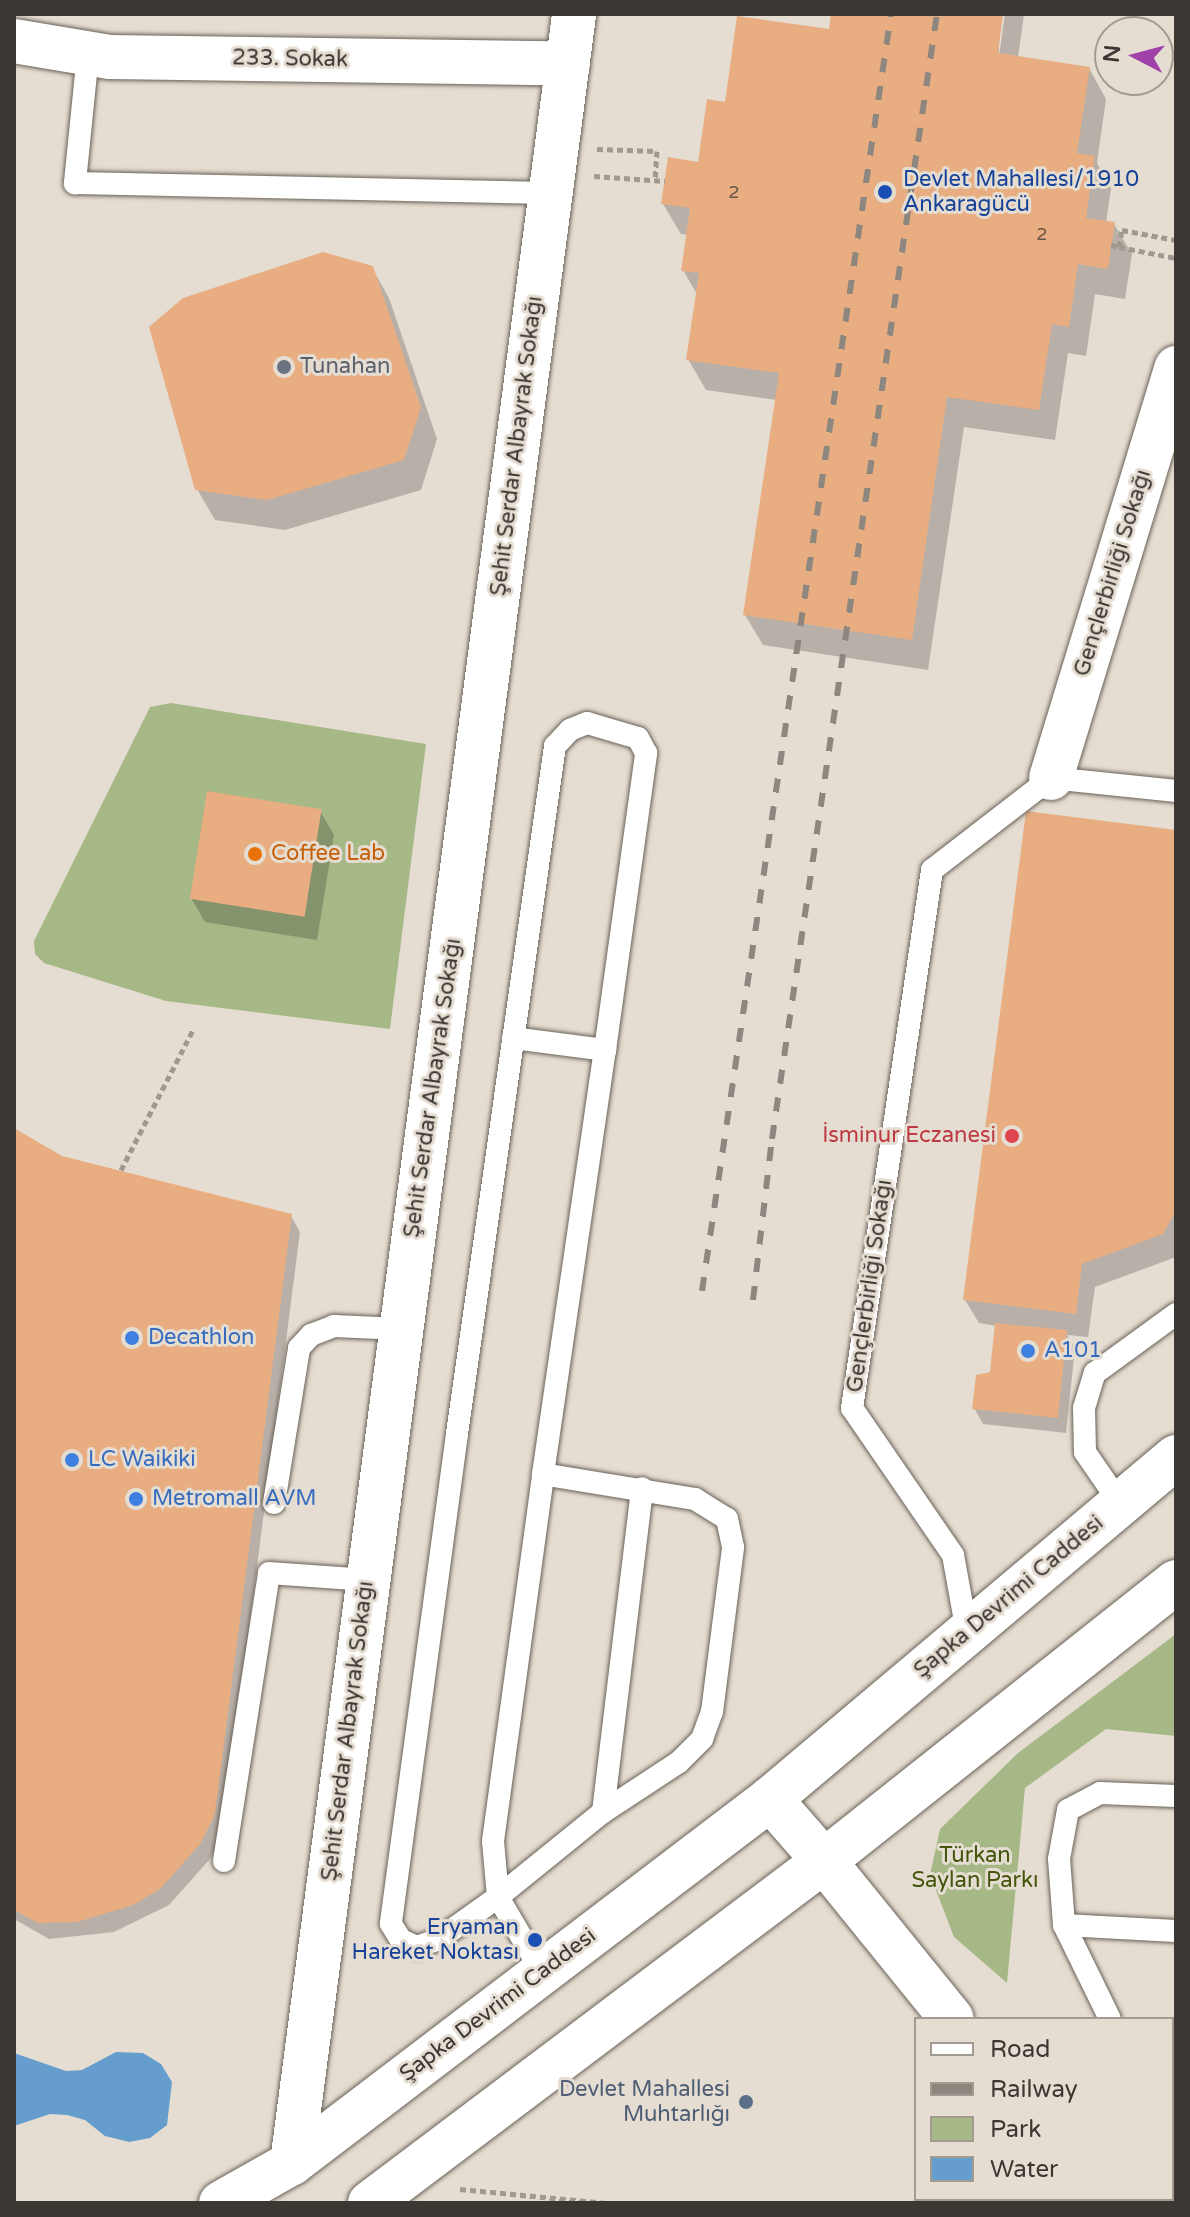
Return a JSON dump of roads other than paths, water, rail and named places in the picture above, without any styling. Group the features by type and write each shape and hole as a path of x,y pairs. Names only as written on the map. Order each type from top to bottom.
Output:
{"street":[{"name":"Şehit Serdar Albayrak Sokağı","path":"292,2163 574,14"},
{"name":"233. Sokak","path":"14,41 88,54 568,63"},
{"name":"Gençlerbirliği Sokağı","path":"1051,778 1176,368"},
{"name":"Şapka Devrimi Caddesi","path":"221,2203 292,2163 770,1799 1176,1457"},
{"path":"384,2193 824,1861 1176,1582"},
{"path":"770,1799 950,2017"}],"lane":[{"path":"88,54 75,183 550,193"},
{"path":"542,1972 498,1897 493,1841 543,1474 646,753 638,738 587,723 570,730 555,746 513,1038 391,1924 401,1940 417,1947 439,1939 498,1897 603,1812 679,1762 702,1739 712,1712 733,1547 727,1519 714,1506 642,1488 543,1474"},
{"path":"1051,778 1176,791"},
{"name":"Gençlerbirliği Sokağı","path":"967,1632 953,1555 852,1408 932,870 1051,778"},
{"path":"513,1038 605,1050"},
{"path":"1120,1503 1085,1452 1084,1408 1095,1373 1176,1314"},
{"path":"274,1503 299,1348 311,1335 334,1326 401,1329"},
{"path":"603,1812 642,1488"},
{"path":"224,1861 269,1573 368,1580"},
{"path":"1109,2017 1064,1925 1059,1859 1068,1810 1100,1793 1176,1796"},
{"path":"1064,1925 1176,1931"}],"water":[{"path":"116,2052 143,2053 161,2064 172,2082 167,2125 150,2138 129,2142 105,2136 85,2120 67,2115 50,2114 14,2126 14,2053 66,2071 82,2070"}],"railway":[{"path":"702,1291 891,14"},
{"path":"753,1300 772,1139 937,14"}],"place":[{"name":"Devlet Mahallesi/1910 Ankaragücü","path":"885,192"},
{"name":"Tunahan","path":"284,367"},
{"name":"Coffee Lab","path":"255,854"},
{"name":"İsminur Eczanesi","path":"1012,1136"},
{"name":"Decathlon","path":"132,1338"},
{"name":"A101","path":"1028,1351"},
{"name":"LC Waikiki","path":"72,1460"},
{"name":"Metromall AVM","path":"136,1499"},
{"name":"Eryaman Hareket Noktası","path":"535,1940"},
{"name":"Devlet Mahallesi Muhtarlığı","path":"746,2102"}],"park label":[{"name":"Türkan Saylan Parkı","path":"975,1868"}]}
